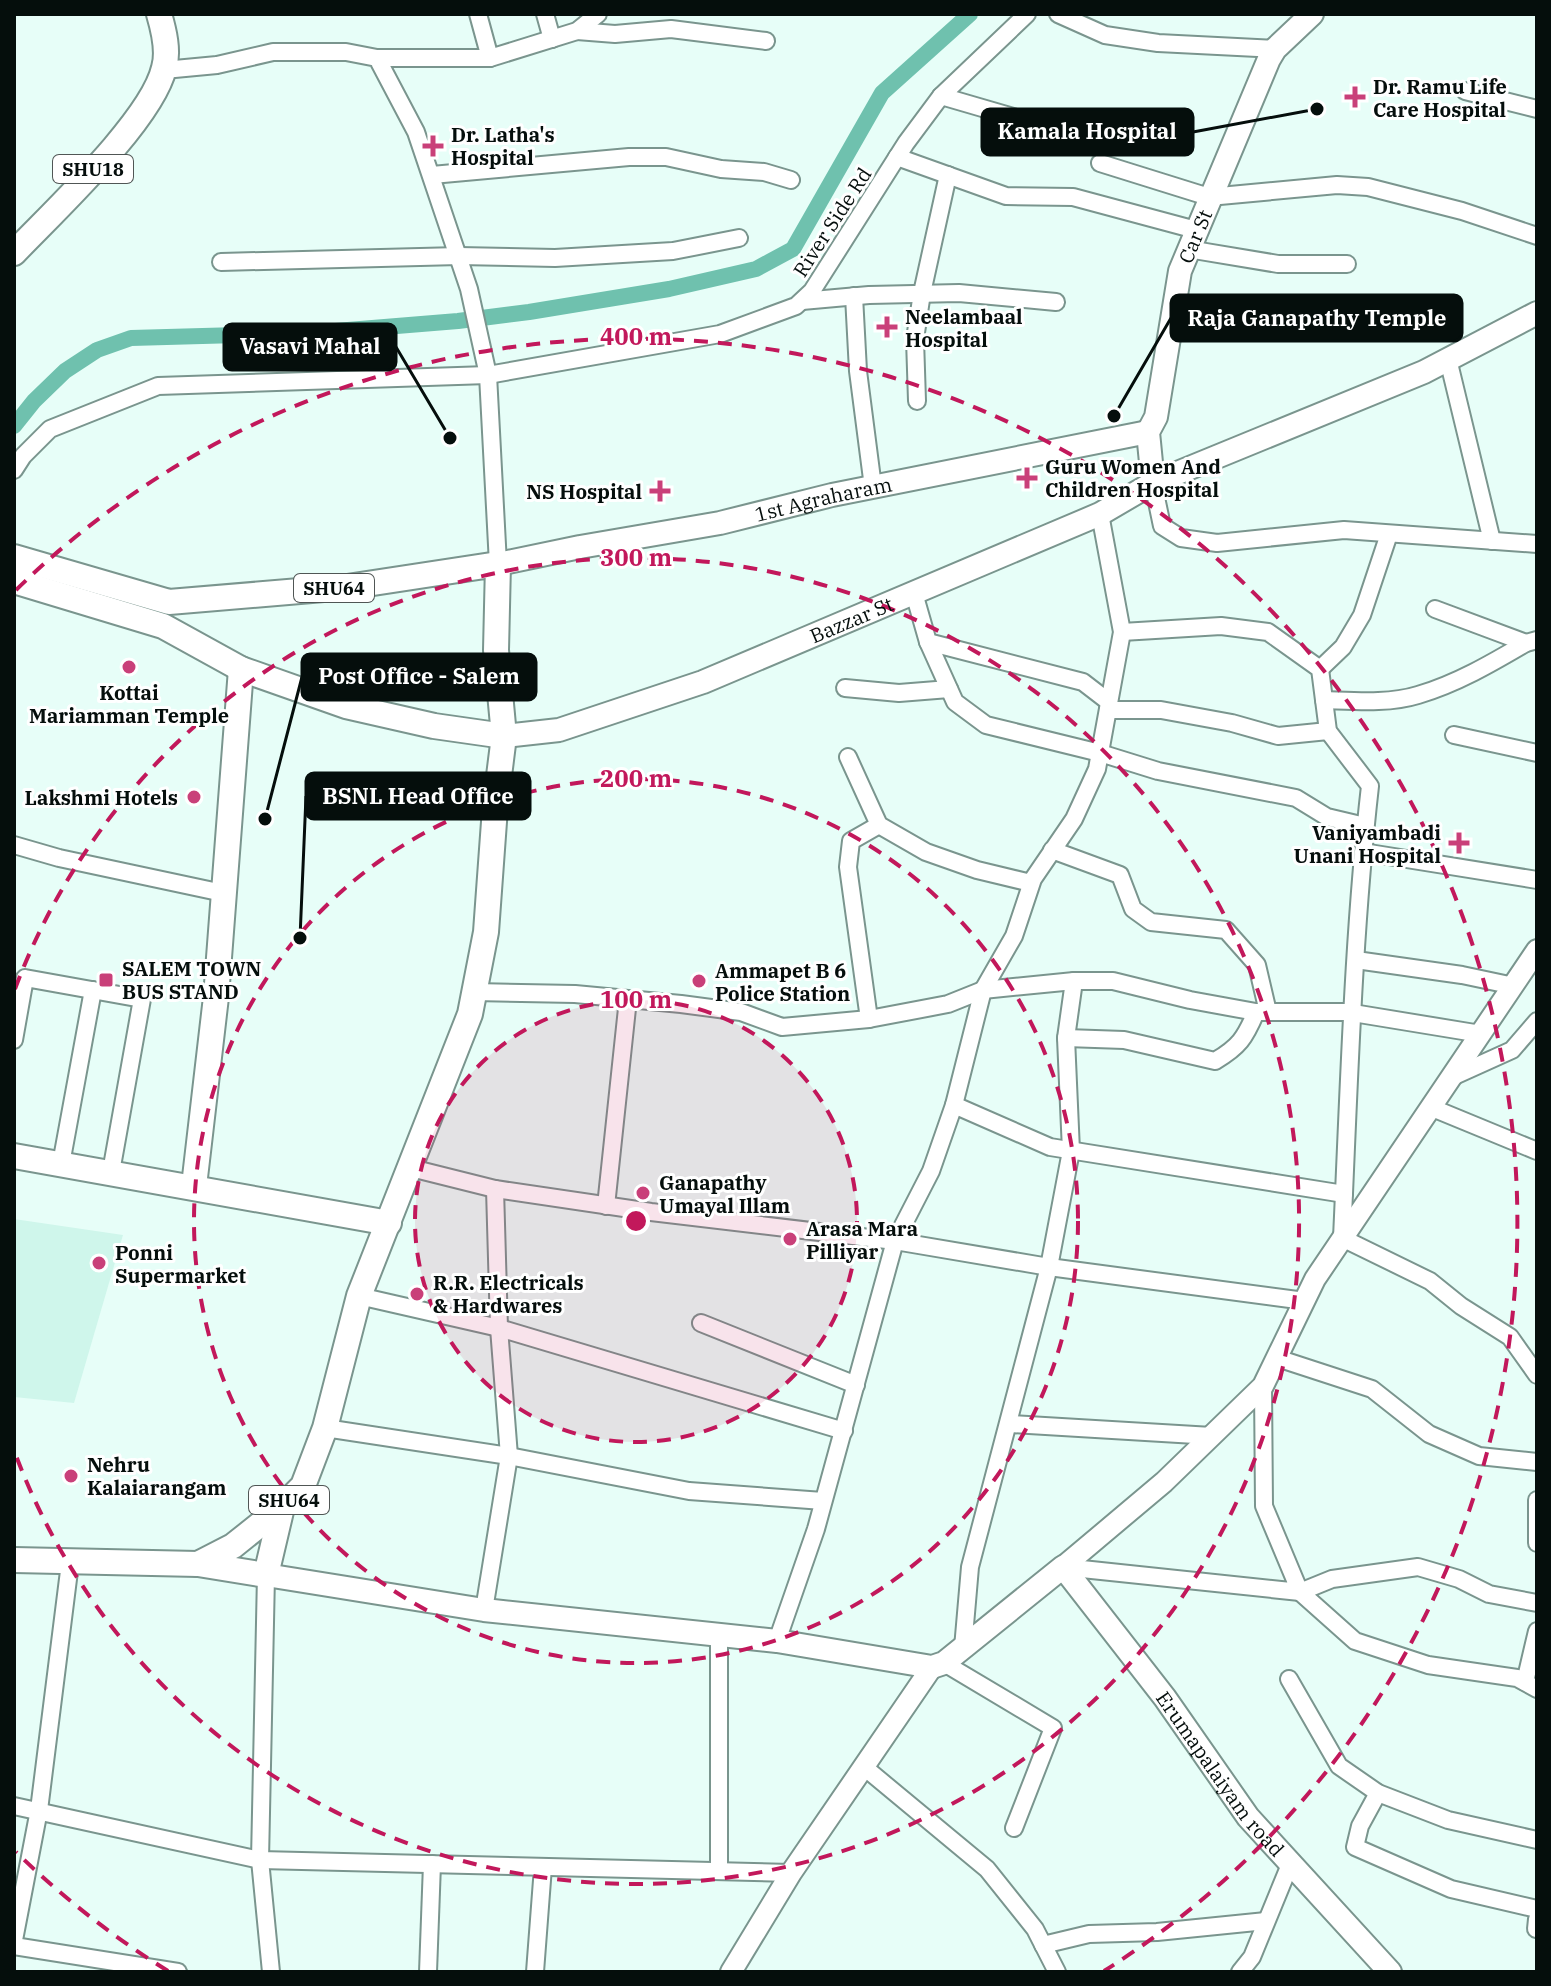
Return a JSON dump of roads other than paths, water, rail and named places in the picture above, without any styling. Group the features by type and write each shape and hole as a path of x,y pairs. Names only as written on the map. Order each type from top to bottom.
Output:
{"main road":[{"path":"143,14 163,74"},
{"path":"159,14 165,38 163,74"},
{"name":"Car St","path":"1153,483 1148,432 1156,417 1180,271 1209,197 1275,49 1312,14"},
{"name":"SHU18","path":"14,253 130,128 163,74"},
{"name":"Bazzar St","path":"166,614 241,669 346,706 434,726 504,736 559,730 703,682 1100,514 1153,483 1424,372 1537,313"},
{"name":"1st Agraharam","path":"498,564 720,523 873,487 1148,432"},
{"path":"14,557 166,614"},
{"name":"SHU64","path":"14,581 166,614 498,564 496,650 504,736 486,932 470,1014 359,1296 325,1428 303,1486 233,1546 198,1564 14,1560"},
{"path":"194,1186 216,997 241,669"},
{"path":"14,1156 389,1223"},
{"path":"266,1575 282,1507"},
{"path":"198,1564 484,1610 777,1641 938,1665 1063,1567"},
{"name":"Erumapalaiyam road","path":"1063,1567 1165,1698 1248,1817 1390,1972"}],"street":[{"path":"478,14 490,58"},
{"path":"545,14 552,39"},
{"path":"163,74 273,52 346,52 377,58 490,58 577,31 598,14"},
{"name":"River Side Rd","path":"14,470 23,456 50,429 158,386 488,375 720,334 796,306 812,291 897,157 941,96 1027,14"},
{"path":"1058,14 1105,35 1158,43 1275,49"},
{"path":"577,31 615,34 671,29 766,41"},
{"path":"377,58 416,132 469,289 488,375 498,564"},
{"path":"1465,91 1537,109"},
{"path":"941,96 1020,119"},
{"path":"432,175 629,157 666,157 721,169 764,172 791,180"},
{"path":"897,157 1006,196 1073,197 1192,240 1278,264 1347,264"},
{"path":"1100,163 1209,197 1337,185 1368,187 1462,211 1537,236"},
{"path":"917,401 915,339 948,175"},
{"path":"221,262 459,256 555,258 673,251 739,238"},
{"path":"802,301 959,293 1056,302"},
{"path":"854,296 858,371 873,487"},
{"path":"1448,359 1492,541"},
{"path":"1153,483 1162,526 1181,538 1217,543 1344,530 1537,544"},
{"path":"777,1641 844,1431 895,1241 931,1171 954,1105 983,990 1014,936 1031,883 1074,819 1097,769 1122,632 1100,514"},
{"path":"1320,669 1343,647 1362,615 1389,534"},
{"path":"914,593 928,642 955,702 986,725 1100,753 1158,771 1296,798 1327,817 1365,826"},
{"path":"1435,609 1531,642"},
{"path":"1122,632 1221,626 1268,632 1320,669 1328,731 1370,786 1356,960 1342,1238"},
{"path":"928,642 1083,682 1108,706 1161,710 1232,723 1278,736 1328,731"},
{"path":"1324,700 1369,701 1416,696 1461,678 1531,642"},
{"path":"845,688 899,693 949,689"},
{"path":"1454,735 1537,753"},
{"path":"848,757 879,825 926,852 977,870 1031,883"},
{"path":"869,1019 848,867 851,841 879,825"},
{"path":"15,849 223,893"},
{"path":"1052,850 1120,875 1133,909 1151,922 1226,930 1257,965 1262,1012 1235,1050 1215,1061 1124,1040 1066,1038"},
{"path":"1363,852 1537,880"},
{"path":"1063,1567 1164,1482 1263,1386 1315,1279 1537,950"},
{"path":"1356,960 1462,975 1514,986"},
{"path":"14,1040 25,978 142,999 111,1172"},
{"path":"474,992 575,994 628,999 741,1012 782,1027 869,1019 948,1004 983,990 1074,981 1113,981 1262,1012 1353,1013 1481,1034"},
{"path":"963,1648 970,1567 1049,1267 1071,1151 1066,1038 1074,981"},
{"path":"61,1164 93,990"},
{"path":"606,1206 628,999"},
{"path":"1450,1078 1512,1050 1537,1021"},
{"path":"954,1105 1050,1147 1344,1194"},
{"path":"1430,1107 1537,1151"},
{"path":"411,1168 495,1189 606,1206 895,1241 1049,1267 1305,1301"},
{"path":"484,1610 509,1456 499,1328 495,1189"},
{"path":"1342,1238 1430,1281 1461,1306 1510,1337 1537,1375"},
{"path":"359,1296 499,1328 844,1431"},
{"path":"701,1323 856,1385"},
{"path":"1277,1358 1372,1389 1429,1434 1479,1456 1537,1462"},
{"path":"1263,1386 1264,1506 1300,1592 1355,1641 1428,1665 1517,1678 1531,1686 1537,1631"},
{"path":"1010,1424 1212,1436"},
{"path":"325,1428 509,1456 689,1491 823,1501"},
{"path":"1537,1500 1537,1543"},
{"path":"70,1563 39,1810 17,1912 14,1943 178,1972"},
{"path":"1063,1567 1300,1592 1332,1579 1418,1567 1459,1579 1489,1594 1537,1603"},
{"path":"266,1575 260,1860 271,1972"},
{"path":"719,1635 719,1871"},
{"path":"731,1972 791,1873 938,1665 1053,1728 1014,1828"},
{"path":"1289,1679 1339,1766 1378,1793 1448,1820 1537,1840"},
{"path":"864,1767 987,1869 1035,1929 1056,1972"},
{"path":"1378,1793 1360,1826 1355,1847 1451,1889 1537,1909"},
{"path":"14,1806 260,1860 791,1873"},
{"path":"1240,1972 1252,1957 1291,1862"},
{"path":"428,1972 432,1864"},
{"path":"535,1972 543,1867"},
{"path":"1536,1929 1537,1919"},
{"path":"1043,1945 1089,1934 1157,1932 1266,1921"}],"waterway":[{"path":"14,426 65,371 97,350 131,338 311,333 458,321 669,289 756,269 793,249 882,93 970,14"}],"place":[{"name":"Dr. Ramu Life Care Hospital","path":"1355,97"},
{"name":"Kamala Hospital","path":"1317,109"},
{"name":"Dr. Latha's Hospital","path":"433,146"},
{"name":"Neelambaal Hospital","path":"887,327"},
{"name":"Raja Ganapathy Temple","path":"1114,416"},
{"name":"Vasavi Mahal","path":"450,438"},
{"name":"Guru Women And Children Hospital","path":"1027,478"},
{"name":"NS Hospital","path":"660,491"},
{"name":"Kottai Mariamman Temple","path":"129,667"},
{"name":"Lakshmi Hotels","path":"194,797"},
{"name":"Post Office - Salem","path":"265,819"},
{"name":"Vaniyambadi Unani Hospital","path":"1459,843"},
{"name":"BSNL Head Office","path":"300,938"},
{"name":"SALEM TOWN BUS STAND","path":"106,980"},
{"name":"Ammapet B 6 Police Station","path":"699,981"},
{"name":"Ganapathy Umayal Illam","path":"643,1193"},
{"name":"Arasa Mara Pilliyar","path":"790,1239"},
{"name":"Ponni Supermarket","path":"99,1263"},
{"name":"R.R. Electricals & Hardwares","path":"417,1294"},
{"name":"Nehru Kalaiarangam","path":"71,1476"}]}
